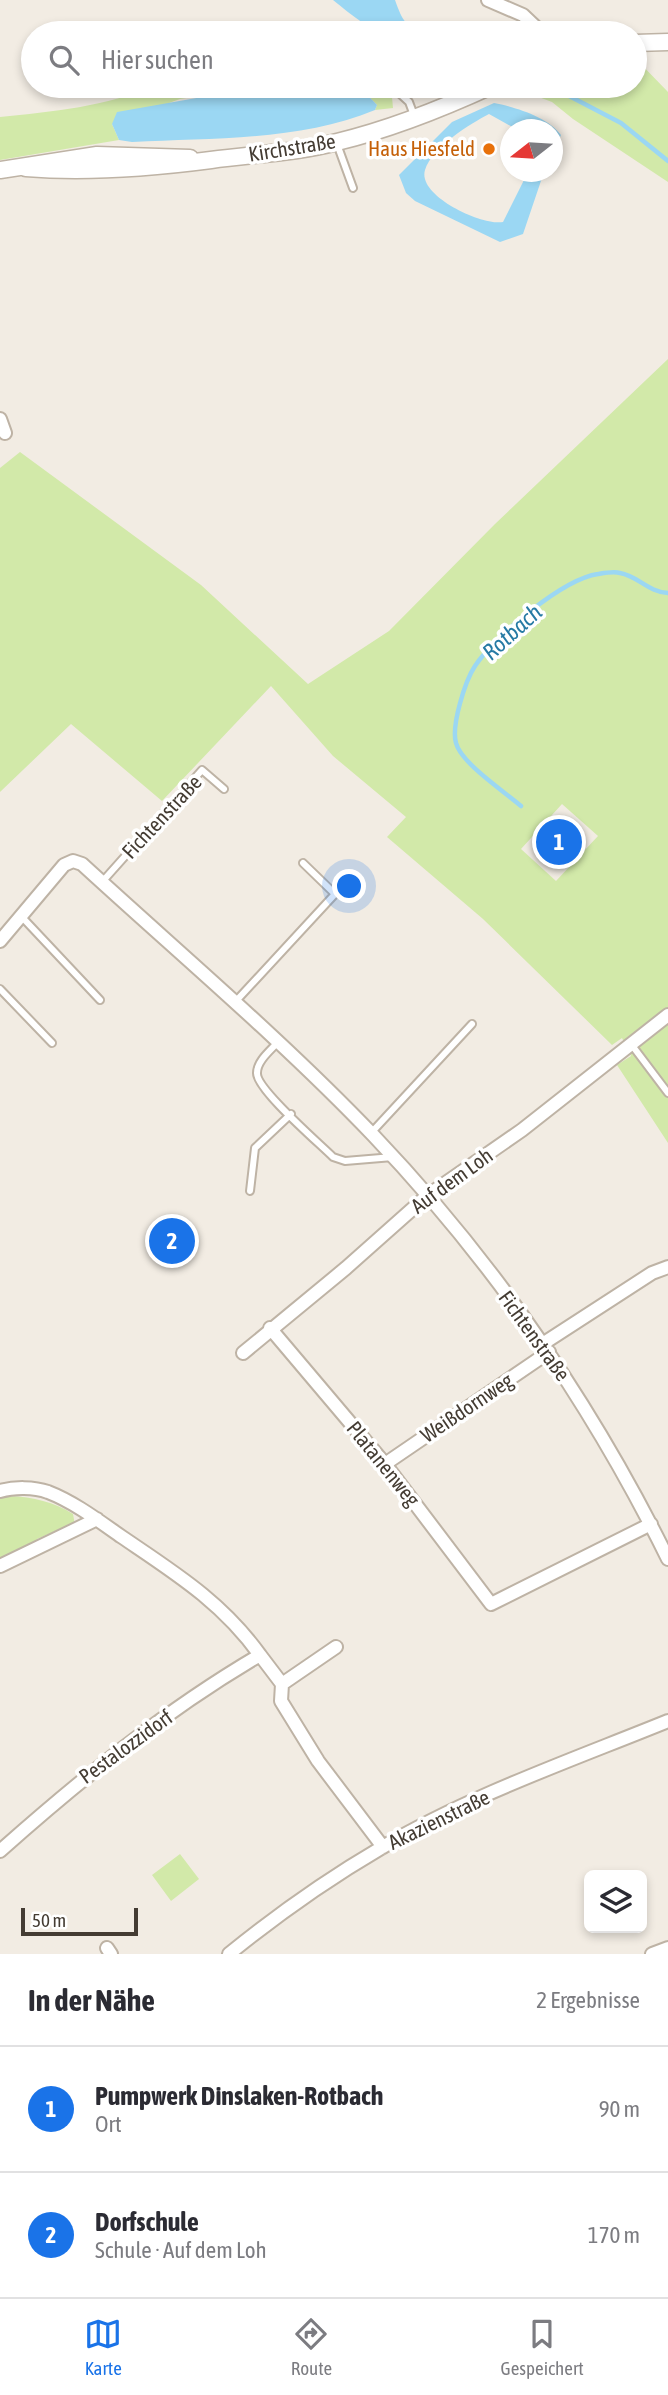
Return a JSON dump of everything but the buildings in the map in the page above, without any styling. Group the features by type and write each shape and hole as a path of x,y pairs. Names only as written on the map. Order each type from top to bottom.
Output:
{"street":[{"path":"488,0 523,15 529,21"},
{"path":"647,42 668,41"},
{"name":"Kirchstraße","path":"0,170 97,155 210,160 276,154 336,143 415,119 463,98"},
{"path":"0,419 5,433"},
{"name":"Fichtenstraße","path":"20,914 64,865 73,861 82,864 236,1001 371,1133 427,1196 547,1348 651,1524 664,1540 668,1559"},
{"path":"0,941 20,914"},
{"name":"Auf dem Loh","path":"243,1353 346,1268 427,1196 522,1130 668,1015"},
{"name":"Weißdornweg","path":"385,1464 652,1273 668,1267"},
{"name":"Platanenweg","path":"270,1328 385,1464 491,1604 651,1524"},
{"path":"0,1491 12,1488 47,1492 97,1519 197,1589 237,1623 282,1684 281,1701 318,1761 383,1847"},
{"path":"0,1566 97,1519"},
{"path":"282,1684 336,1647"},
{"name":"Pestalozzidorf","path":"0,1851 77,1783 172,1713 260,1655"},
{"name":"Akazienstraße","path":"229,1954 290,1906 383,1847 472,1802 668,1721"},
{"path":"652,1954 668,1948"}],"lane":[{"path":"405,98 415,119"},
{"path":"336,143 353,188"},
{"name":"Fichtenstraße","path":"102,882 202,770 224,789"},
{"path":"236,1001 335,894 303,863"},
{"path":"20,914 100,1000"},
{"path":"0,989 52,1043"},
{"path":"371,1133 472,1024"},
{"path":"278,1042 262,1059 257,1077 268,1093 333,1157 345,1161 393,1157"},
{"path":"631,1044 668,1093"},
{"path":"250,1191 255,1148 291,1114"}],"green space":[{"path":"647,70 668,92 668,182 573,119 552,102 541,98 647,98"},
{"path":"186,98 112,124 119,140 0,160 0,117 118,99"},
{"path":"370,98 392,98 393,108 375,110 377,105"},
{"path":"668,359 668,1143 617,1065 631,1056 622,1038 612,1045 483,919 387,837 406,817 333,756 271,686 162,801 71,724 0,792 0,468 20,452 201,585 308,684 389,631 495,524","holes":["562,804 598,836 556,881 521,849"]},
{"path":"10,1496 35,1499 58,1506 73,1514 75,1525 67,1532 62,1528 37,1539 36,1545 0,1562 0,1498"},
{"path":"180,1854 199,1879 171,1901 152,1875"}],"water":[{"path":"333,0 395,0 405,21 361,21"},
{"path":"196,98 370,98 377,105 375,110 346,120 287,133 132,142 119,140 112,124 117,112"},
{"path":"494,103 512,107 540,119 500,120 489,114 443,145 425,170 425,180 441,199 467,214 494,222 503,222 523,182 541,182 523,234 500,242 415,201 406,193 399,175 452,122"}],"waterway":[{"name":"Rotbach","path":"573,98 621,123 668,161"},
{"name":"Rotbach","path":"521,806 484,777 466,759 456,743 455,726 460,704 475,666 513,625 549,597 583,578 618,572 655,590 668,593"}],"place":[{"name":"Haus Hiesfeld","path":"489,149"},
{"name":"Pumpwerk Dinslaken-Rotbach","path":"559,842"},
{"name":"Dorfschule","path":"172,1241"}]}
